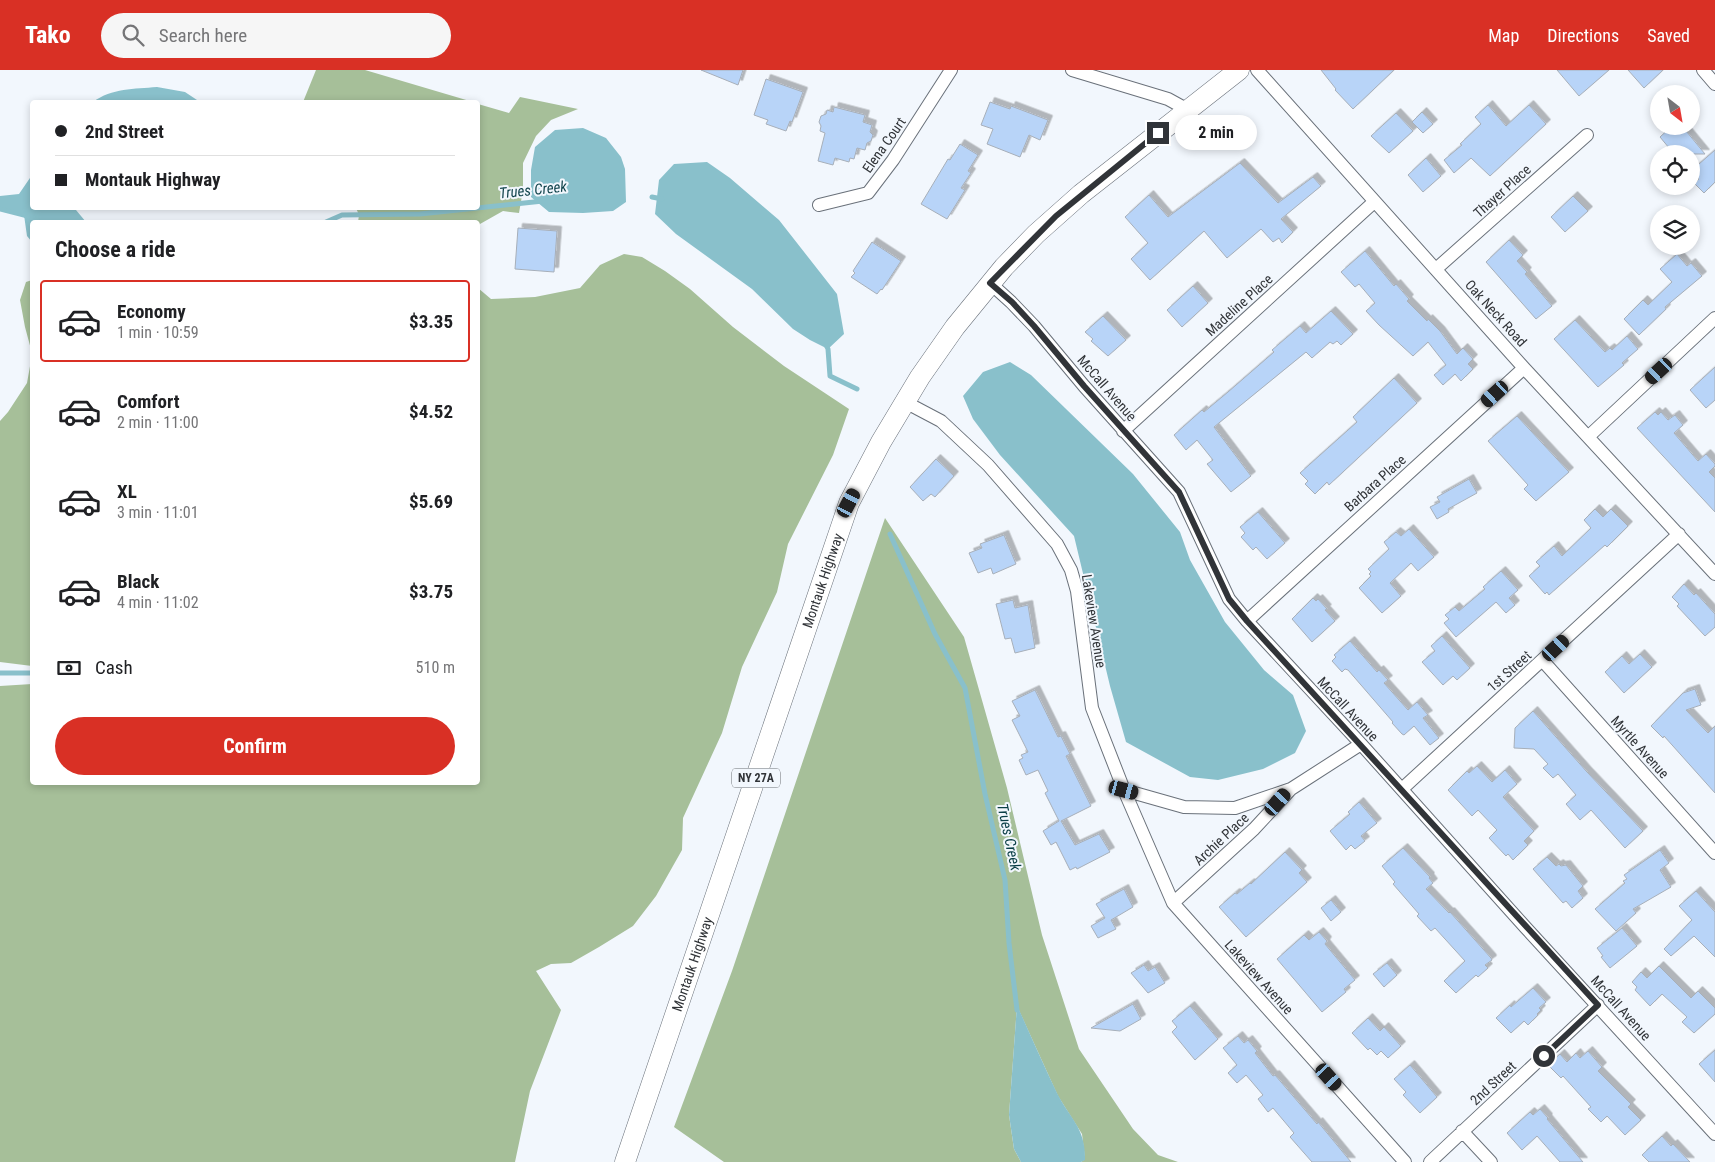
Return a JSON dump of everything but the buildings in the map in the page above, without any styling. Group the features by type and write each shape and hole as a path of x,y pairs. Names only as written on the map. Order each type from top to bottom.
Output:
{"main road":[{"name":"Montauk Highway","path":"625,1162 849,503 905,402 938,350 990,283 1056,216 1081,194 1239,70"}],"street":[{"name":"Elena Court","path":"819,205 868,193 893,160 951,70"},
{"path":"1072,70 1168,99 1188,110"},
{"name":"Oak Neck Road","path":"1257,70 1524,368 1715,573"},
{"path":"1703,70 1715,84"},
{"name":"Thayer Place","path":"1436,269 1587,135"},
{"name":"Madeline Place","path":"1123,431 1374,202"},
{"name":"McCall Avenue","path":"990,283 1012,302 1034,326 1123,431 1179,492 1229,599 1247,621 1715,1134"},
{"path":"1588,436 1715,318"},
{"name":"Barbara Place","path":"1247,621 1524,368"},
{"name":"Lakeview Avenue","path":"905,402 941,421 988,465 1057,544 1071,570 1077,591 1092,708 1124,790 1174,903 1405,1162"},
{"name":"1st Street","path":"1402,789 1679,534"},
{"name":"Myrtle Avenue","path":"1543,661 1715,853"},
{"name":"Archie Place","path":"1174,903 1254,829 1291,789 1361,744"},
{"path":"1124,790 1184,807 1236,808 1291,789"},
{"name":"2nd Street","path":"1430,1162 1598,1005"},
{"path":"1462,1131 1491,1162"}],"green space":[{"path":"316,70 365,70 466,100 304,100"},
{"path":"520,97 578,109 551,120 536,136 523,163 523,190 519,213 503,211 480,224 480,220 358,220 357,210 480,210 480,105 509,113"},
{"path":"624,254 642,257 690,289 733,327 784,366 849,409 833,455 788,544 777,592 742,667 722,733 683,818 682,850 656,896 633,926 571,963 551,964 536,971 561,1010 530,1091 515,1162 0,1162 0,686 30,684 30,785 480,785 480,290 491,299 535,297 580,288 600,265"},
{"path":"30,281 30,346 20,300 26,282"},
{"path":"30,366 30,666 0,662 0,421 27,383"},
{"path":"885,518 964,637 1007,788 1042,935 1079,1049 1133,1129 1158,1155 1178,1162 1081,1162 1085,1159 1082,1134 1058,1096 1017,1006 1009,1115 1014,1149 1021,1162 724,1162 674,1127 732,971"}],"water":[{"path":"157,87 185,92 197,100 96,100 108,94 132,89"},
{"path":"583,128 606,138 621,157 625,169 626,202 613,211 583,213 549,212 531,197 531,170 535,147 555,130"},
{"path":"707,162 730,178 779,220 837,294 844,334 828,349 793,329 752,289 676,234 655,214 659,180 674,164"},
{"path":"30,178 30,210 76,210 84,220 30,220 30,240 27,236 24,215 0,209 0,196 19,194"},
{"path":"1010,362 1031,375 1133,474 1180,532 1190,560 1225,622 1264,670 1293,695 1306,731 1295,753 1263,769 1218,780 1190,777 1126,742 1110,686 1074,536 1000,455 973,419 963,396 983,372"},
{"path":"1017,1005 1057,1093 1080,1132 1085,1149 1085,1160 1081,1162 1021,1162 1014,1149 1009,1115"}],"waterway":[{"name":"Trues Creek","path":"652,197 662,199"},
{"name":"Trues Creek","path":"480,208 543,201"},
{"name":"Trues Creek","path":"0,209 24,215 35,220"},
{"name":"Trues Creek","path":"331,220 342,215 420,214 458,210"},
{"name":"Trues Creek","path":"826,345 830,376 857,389"},
{"name":"Trues Creek","path":"890,534 935,634 965,688 985,794 1005,880 1009,943 1017,1010"},
{"path":"0,673 30,673"}],"route":[{"path":"1158,133 1056,216 1036,234 990,283 1012,302 1034,326 1084,386 1179,492 1229,599 1247,621 1598,1005 1544,1056"}]}
